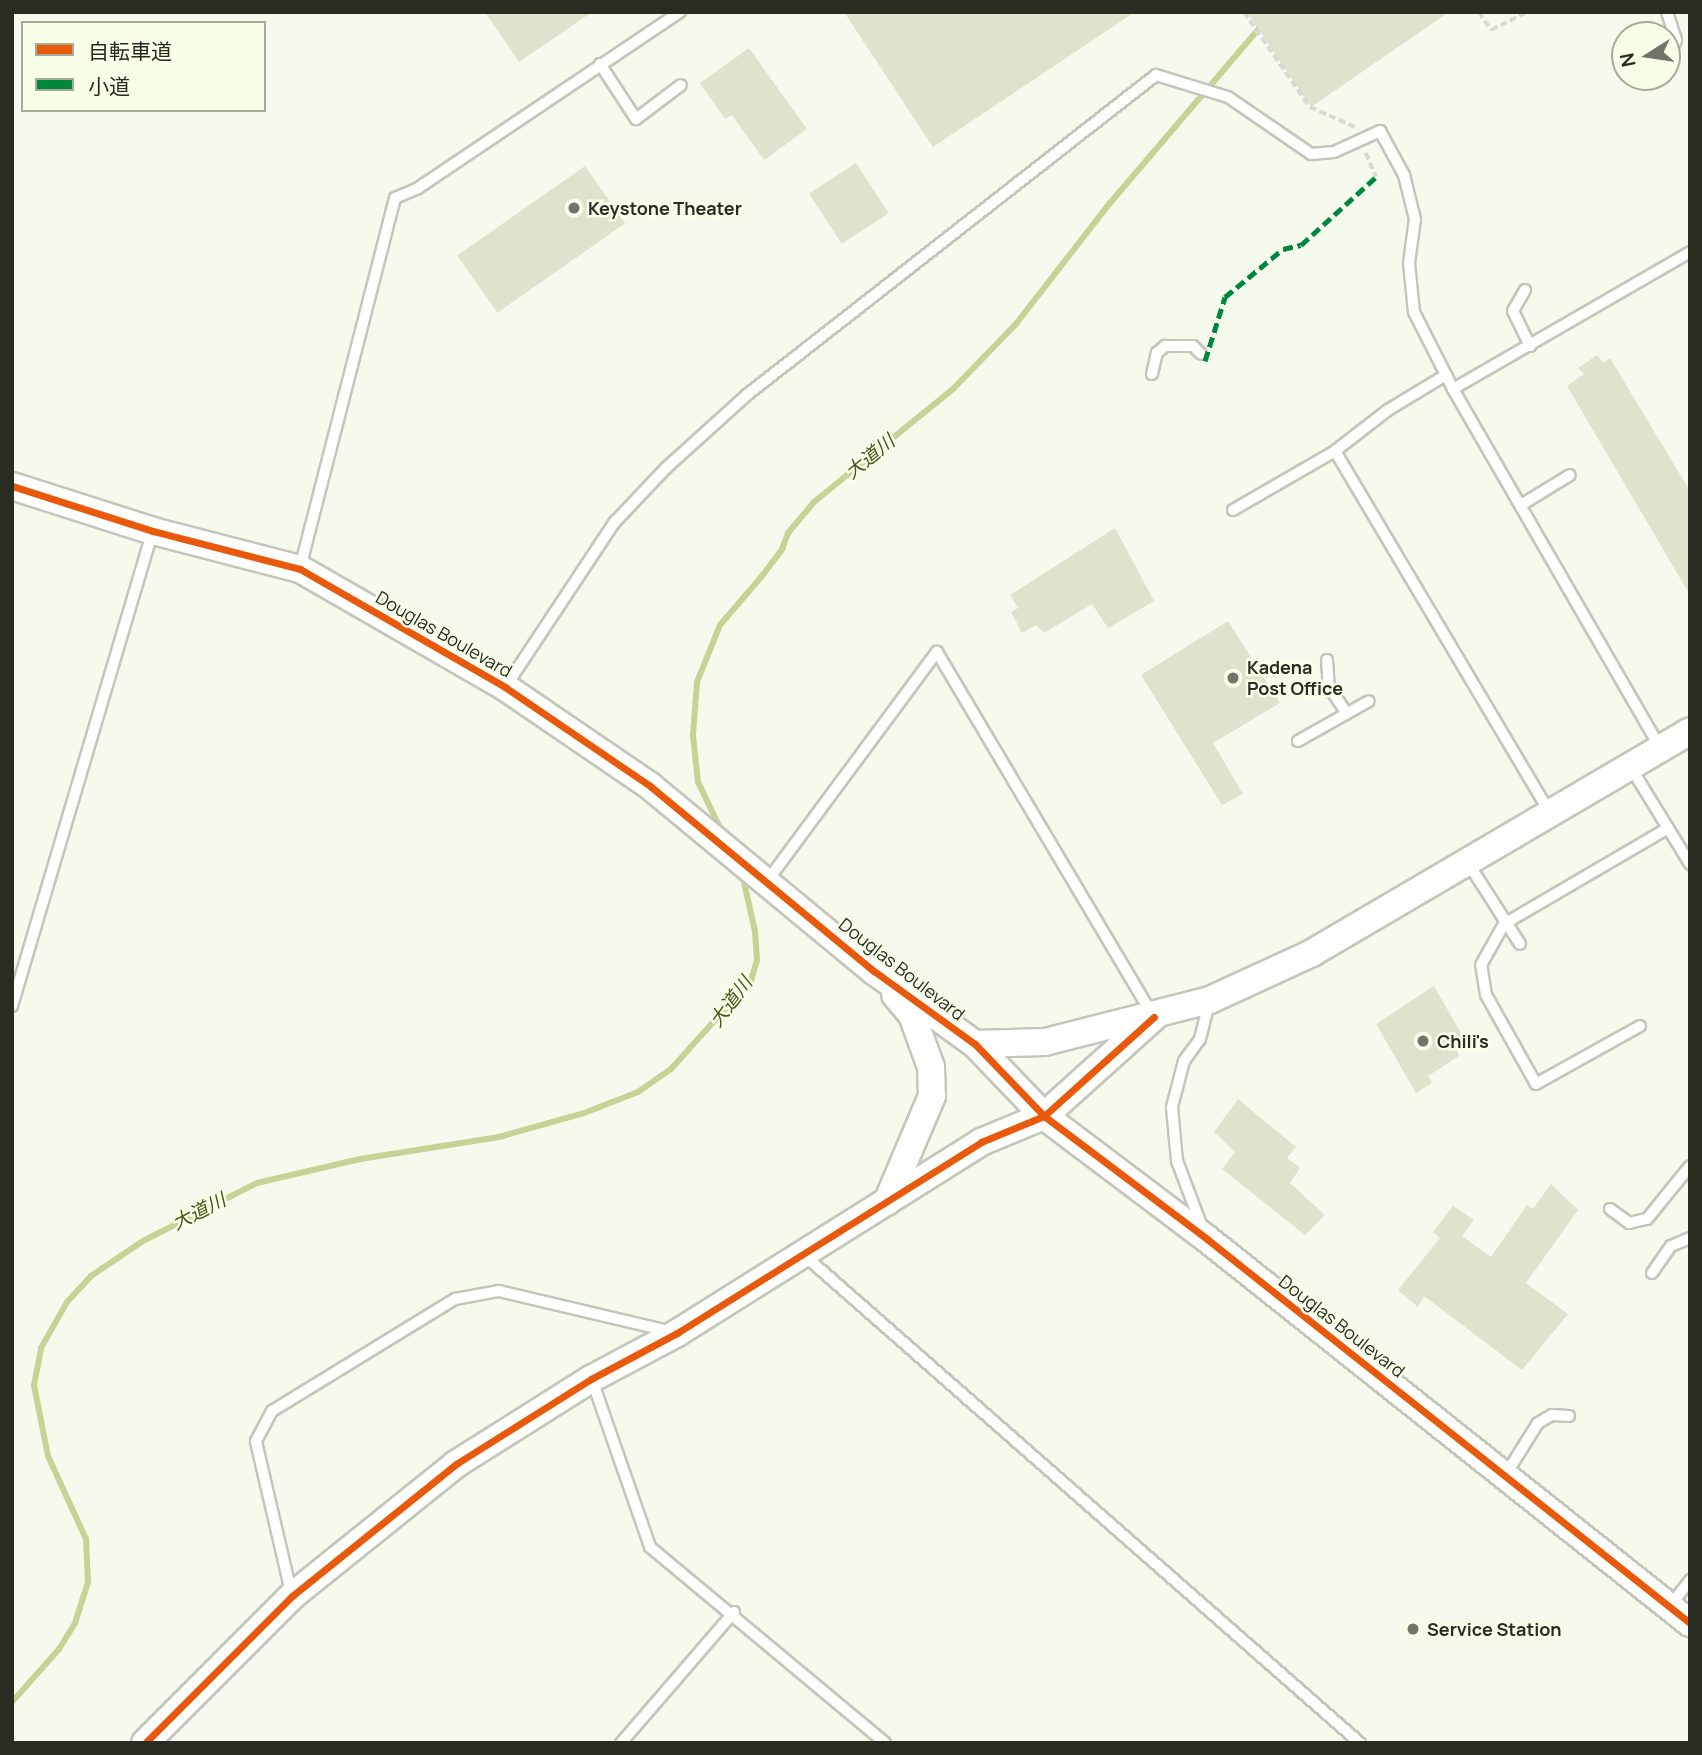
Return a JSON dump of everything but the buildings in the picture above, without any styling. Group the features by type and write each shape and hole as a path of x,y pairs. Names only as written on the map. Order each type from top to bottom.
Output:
{"street":[{"name":"Douglas Boulevard","path":"12,474 25,488 153,531 299,569 505,687 650,786 768,880 874,971 975,1044 1044,1116 1207,1239 1680,1615"},
{"path":"975,1044 1045,1042 1154,1017 1210,1000 1312,953 1548,810 1690,731"},
{"path":"874,971 912,1015 931,1067 932,1096 887,1202"},
{"path":"145,1743 292,1596 456,1464 591,1379 677,1333 981,1142 1044,1116 1154,1017"}],"lane":[{"path":"299,569 395,198 418,188 680,12"},
{"path":"600,64 636,119 681,85"},
{"path":"505,687 614,523 666,468 748,394 1156,75 1228,97 1311,154 1334,152 1380,131 1404,175 1415,219 1409,263 1414,312 1453,389 1661,747"},
{"path":"1453,389 1690,251"},
{"path":"1525,290 1513,311 1530,346"},
{"path":"1152,374 1157,353 1165,346 1193,346 1201,354"},
{"path":"1233,509 1335,451 1388,410 1446,375"},
{"path":"1335,451 1548,810"},
{"path":"1521,505 1570,475"},
{"path":"12,1006 153,531"},
{"path":"768,880 937,652 1154,1017"},
{"path":"1327,660 1329,687 1347,714"},
{"path":"1297,741 1369,701"},
{"path":"1629,765 1690,864"},
{"path":"1640,1026 1536,1084 1480,982 1481,965 1504,925 1668,828"},
{"path":"1466,860 1504,925 1520,944"},
{"path":"1207,1239 1177,1161 1172,1107 1184,1061 1200,1039 1210,1000"},
{"path":"1610,1209 1629,1223 1647,1219 1690,1166"},
{"path":"1652,1273 1671,1246 1690,1238"},
{"path":"803,1254 1360,1743"},
{"path":"292,1596 256,1441 272,1411 455,1299 499,1291 677,1333"},
{"path":"591,1379 650,1547 734,1612 885,1743"},
{"path":"1505,1476 1538,1423 1552,1415 1569,1416"},
{"path":"1680,1615 1690,1580"},
{"path":"621,1743 734,1612"}],"path":[{"path":"1244,12 1310,107 1354,124 1376,177"},
{"path":"1479,12 1491,30 1527,12"}],"waterway":[{"name":"大道川","path":"722,832 698,782 693,735 697,682 720,625 762,576 782,549 788,533 814,502 953,389 1016,324 1110,203 1263,24"},
{"name":"大道川","path":"12,1702 59,1649 75,1623 88,1582 86,1539 48,1456 34,1385 41,1348 67,1302 91,1276 143,1241 257,1183 360,1159 499,1137 584,1113 638,1092 671,1069 751,980 757,960 755,931 742,874"}],"marked path":[{"path":"1205,361 1225,297 1283,249 1301,245 1376,177"}],"cycle path":[{"path":"12,486 153,531 300,569 505,687 650,786 874,971 975,1044 1044,1116 1207,1239 1690,1623"},
{"path":"145,1743 292,1596 456,1464 591,1379 677,1333 981,1142 1044,1116 1154,1017"}],"place":[{"name":"Keystone Theater","path":"574,208"},
{"name":"Kadena Post Office","path":"1233,678"},
{"name":"Chili's","path":"1423,1041"},
{"name":"Service Station","path":"1413,1629"}]}
